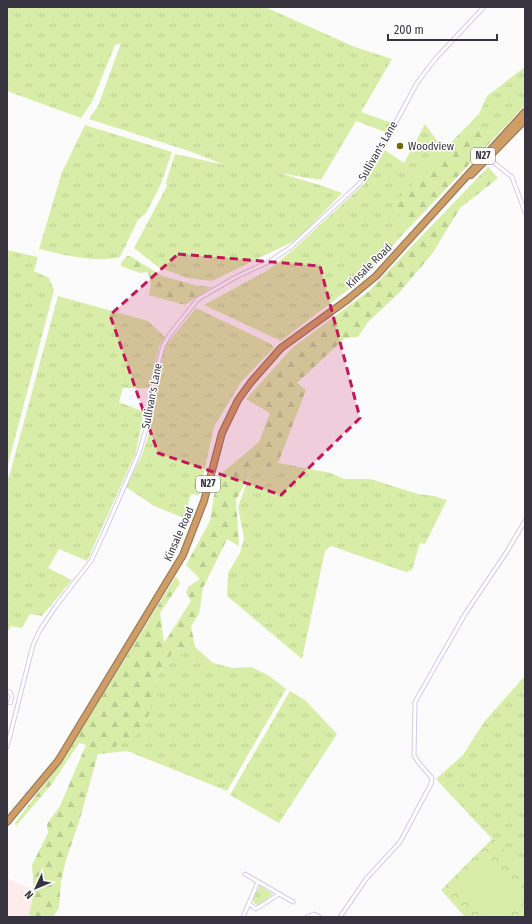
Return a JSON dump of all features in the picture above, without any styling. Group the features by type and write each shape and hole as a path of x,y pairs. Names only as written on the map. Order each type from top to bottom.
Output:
{"highway":[{"name":"Kinsale Road","path":"7,822 58,761 184,554 204,502 222,433 238,400 251,382 281,348 347,300 376,276 444,202 484,155 525,112"},
{"name":"Kinsale Road","path":"444,202 525,120"}],"street":[{"name":"Sullivan's Lane","path":"7,747 36,640 56,606 91,561 139,453 148,422 154,379 166,341 198,300 236,277 270,261 291,247 359,184 382,148 417,83 436,58 484,7"},
{"path":"488,158 512,177 525,212"},
{"path":"340,917 366,879 400,842 431,784 432,778 414,755 415,702 465,614 506,553 525,521"},
{"path":"7,691 10,692 12,697 10,703"},
{"path":"245,874 293,902"},
{"path":"243,917 258,882"},
{"path":"249,904 256,909 279,894"},
{"path":"307,917 314,914 318,916"}],"highlighted area":[{"path":"178,254 320,266 360,418 281,495 158,453 110,315"}],"shaded area":[{"path":"7,878 34,891 28,917 7,917"}],"green space":[{"path":"7,7 265,7 355,47 392,59 361,112 392,123 388,133 356,121 321,180 279,173 342,193 298,239 212,281 188,278 158,267 134,248 167,186 166,182 175,154 225,165 189,151 89,119 98,106 121,43 115,45 92,102 81,118 7,91"},
{"path":"525,67 525,105 498,134 475,129 459,134 479,114 487,96"},
{"path":"425,124 444,151 394,205 407,230 362,279 281,341 204,305 268,270 294,249 365,183 385,150 404,163"},
{"path":"85,125 172,152 160,186 146,213 138,220 120,257 110,259 89,259 39,249 62,172"},
{"path":"475,129 498,134 407,230 394,205 459,134"},
{"path":"488,167 498,178 460,208 432,254 398,294 368,322 358,337 345,338 297,383 306,390 278,463 250,474 236,500 239,546 227,539 203,588 199,614 191,626 195,647 175,649 156,678 157,688 143,732 115,746 128,751 98,754 79,822 66,860 61,881 59,908 53,917 35,917 29,915 34,891 32,865 48,833 47,824 60,806 86,745 79,743 51,785 16,826 15,823 63,760 176,576 180,583 160,613 164,643 191,601 186,593 188,587 200,579 186,565 210,521 217,477 259,442 270,413 246,399 292,348 369,291"},
{"path":"7,250 38,257 34,271 49,278 54,290 7,468"},
{"path":"127,256 130,256 162,276 198,286 212,287 185,305 149,295 151,284 148,272 140,273 121,266 121,263"},
{"path":"58,296 148,321 165,337 159,347 149,388 123,388 119,402 144,412 136,452 87,561 59,549 48,568 72,580 42,616 30,614 22,628 11,626 7,633 7,476 9,477"},
{"path":"196,308 271,344 274,348 241,382 214,427 199,495 191,494 184,518 154,506 126,487 142,455 153,420 157,385 165,346"},
{"path":"278,463 331,473 344,479 370,479 418,494 434,496 447,500 425,544 420,543 412,570 406,572 331,546 325,551 302,659 227,596 228,573 240,553 244,538 238,507 250,474"},
{"path":"195,647 213,663 232,668 251,667 268,675 286,689 227,791 115,746 157,688 156,678 175,649"},
{"path":"523,678 525,681 525,874 436,779 463,755 484,722"},
{"path":"290,691 305,700 337,734 279,823 230,795"},
{"path":"493,838 525,874 525,917 465,917 441,890"},
{"path":"483,855 523,897 502,917 486,917 454,883"},
{"path":"260,886 273,894 258,906 252,899"}],"place":[{"name":"Woodview","path":"400,146"}]}
